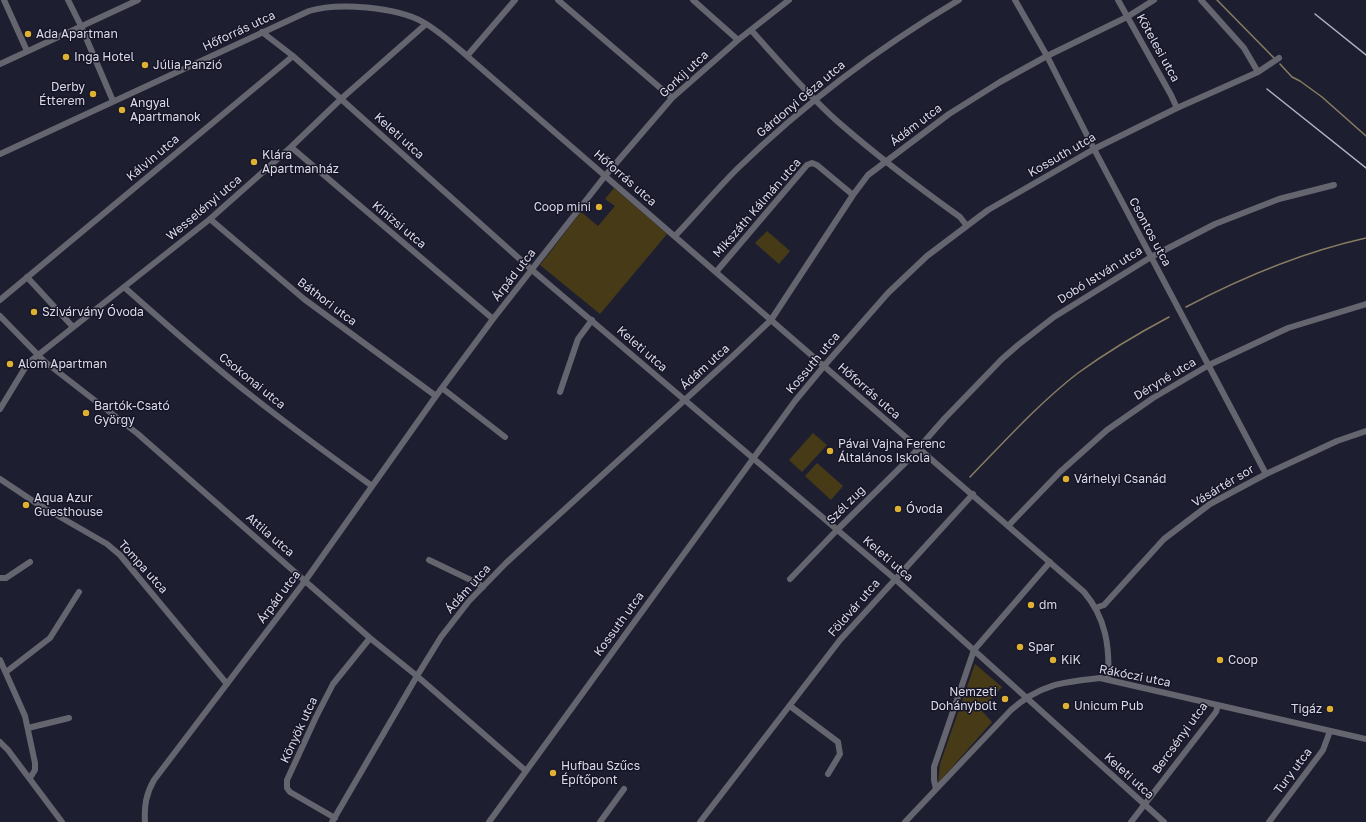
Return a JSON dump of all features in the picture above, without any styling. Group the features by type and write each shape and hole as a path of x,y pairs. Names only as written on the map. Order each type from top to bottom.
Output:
{"street":[{"path":"4,0 27,51"},
{"path":"68,0 81,26 113,102"},
{"path":"0,64 138,0"},
{"path":"467,56 515,0"},
{"path":"558,0 672,98"},
{"path":"693,0 738,40"},
{"name":"Gorkij utca","path":"605,176 672,98 738,40 789,0"},
{"name":"Gárdonyi Géza utca","path":"675,236 736,170 788,122 865,60 916,25 959,0"},
{"name":"Csontos utca","path":"1015,0 1047,56 1094,149 1266,474"},
{"name":"Kötelesi utca","path":"1118,0 1171,94 1177,108"},
{"name":"Ádám utca","path":"334,820 441,637 469,601 531,540 771,320 864,179 949,114 1000,82 1047,56 1127,17 1154,0"},
{"path":"1201,0 1244,48 1258,72"},
{"name":"Hőforrás utca","path":"0,154 309,11 334,6 353,7 398,13 416,19 441,34 467,56 1084,592 1103,623 1107,647 1108,680"},
{"name":"Wesselényi utca","path":"1,407 28,363 210,219 341,99 426,24"},
{"path":"750,30 837,120 886,162 960,217 967,226"},
{"name":"Keleti utca","path":"262,32 293,56 532,270 895,579 1164,822"},
{"name":"Kálvin utca","path":"0,300 293,56"},
{"name":"Kossuth utca","path":"489,822 795,401 888,293 927,256 988,210 1094,149 1177,108 1258,72 1279,58"},
{"name":"Kinizsi utca","path":"290,147 493,319"},
{"name":"Mikszáth Kálmán utca","path":"716,272 807,165 812,163 817,165 853,195"},
{"name":"Árpád utca","path":"145,822 144,806 149,789 305,581 436,396 493,319 605,176"},
{"name":"Dobó István utca","path":"918,448 996,364 1054,317 1151,257 1215,224 1279,198 1334,185"},
{"name":"Báthori utca","path":"210,219 304,300 436,396"},
{"path":"27,277 73,327"},
{"name":"Csokonai utca","path":"124,287 189,344 252,396 311,442 372,486"},
{"name":"Déryné utca","path":"1008,526 1060,472 1107,430 1153,398 1209,366 1288,328 1366,304"},
{"name":"Attila utca","path":"0,316 38,355 138,434 370,638 417,676 526,771"},
{"path":"560,392 578,339 592,320"},
{"path":"442,388 505,437"},
{"name":"Vásártér sor","path":"1095,608 1104,605 1164,539 1210,504 1266,474 1338,441 1366,431"},
{"name":"Szél zug","path":"790,579 908,460 918,448"},
{"name":"Tompa utca","path":"0,479 36,503 107,544 120,554 227,684"},
{"name":"Földvár utca","path":"700,822 840,640 972,494"},
{"path":"429,560 477,583 483,588"},
{"path":"0,578 6,578 30,562"},
{"path":"936,789 934,767 974,650 1050,562"},
{"path":"6,672 50,638 78,592"},
{"name":"Könyök utca","path":"334,820 290,792 287,788 287,780 333,684 370,638"},
{"path":"0,660 25,716 35,763 34,770 30,778"},
{"name":"Rákóczi utca","path":"906,822 1007,714 1026,698 1047,687 1067,681 1100,678 1366,739"},
{"name":"Bercsényi utca","path":"1130,822 1216,712 1218,705"},
{"path":"790,706 838,742 840,754 828,774"},
{"path":"28,728 69,718"},
{"name":"Tury utca","path":"1269,822 1323,750 1330,731"},
{"path":"0,742 30,778 62,822"},
{"path":"600,822 624,789"}],"shaded area":[{"path":"614,188 667,234 600,314 540,265 581,212 598,226 615,206 605,199"},
{"path":"767,231 790,251 779,264 755,243"},
{"path":"813,433 827,445 802,472 789,460"},
{"path":"817,463 843,486 831,500 805,476"},
{"path":"975,664 1002,687 981,710 992,722 938,783 940,764"}],"waterway":[{"path":"1217,0 1274,58"},
{"path":"1280,64 1292,77 1322,97 1366,136"},
{"path":"1186,307 1274,266 1319,250 1366,238"},
{"path":"970,477 1035,410 1063,385 1100,358 1169,317"}],"railway":[{"path":"1315,14 1366,55"},
{"path":"1267,89 1366,168"}],"place":[{"name":"Ada Apartman","path":"28,34"},
{"name":"Inga Hotel","path":"66,57"},
{"name":"Júlia Panzió","path":"145,65"},
{"name":"Derby Étterem","path":"93,94"},
{"name":"Angyal Apartmanok","path":"122,110"},
{"name":"Klára Apartmanház","path":"254,162"},
{"name":"Coop mini","path":"599,207"},
{"name":"Szivárvány Óvoda","path":"34,312"},
{"name":"Alom Apartman","path":"10,364"},
{"name":"Bartók-Csató György","path":"86,413"},
{"name":"Pávai Vajna Ferenc Általános Iskola","path":"830,451"},
{"name":"Várhelyi Csanád","path":"1066,479"},
{"name":"Aqua Azur Guesthouse","path":"26,505"},
{"name":"Óvoda","path":"898,509"},
{"name":"dm","path":"1031,605"},
{"name":"Spar","path":"1020,647"},
{"name":"KiK","path":"1053,660"},
{"name":"Coop","path":"1220,660"},
{"name":"Nemzeti Dohánybolt","path":"1005,699"},
{"name":"Unicum Pub","path":"1066,706"},
{"name":"Tigáz","path":"1330,709"},
{"name":"Hufbau Szűcs Építőpont","path":"553,773"}]}
